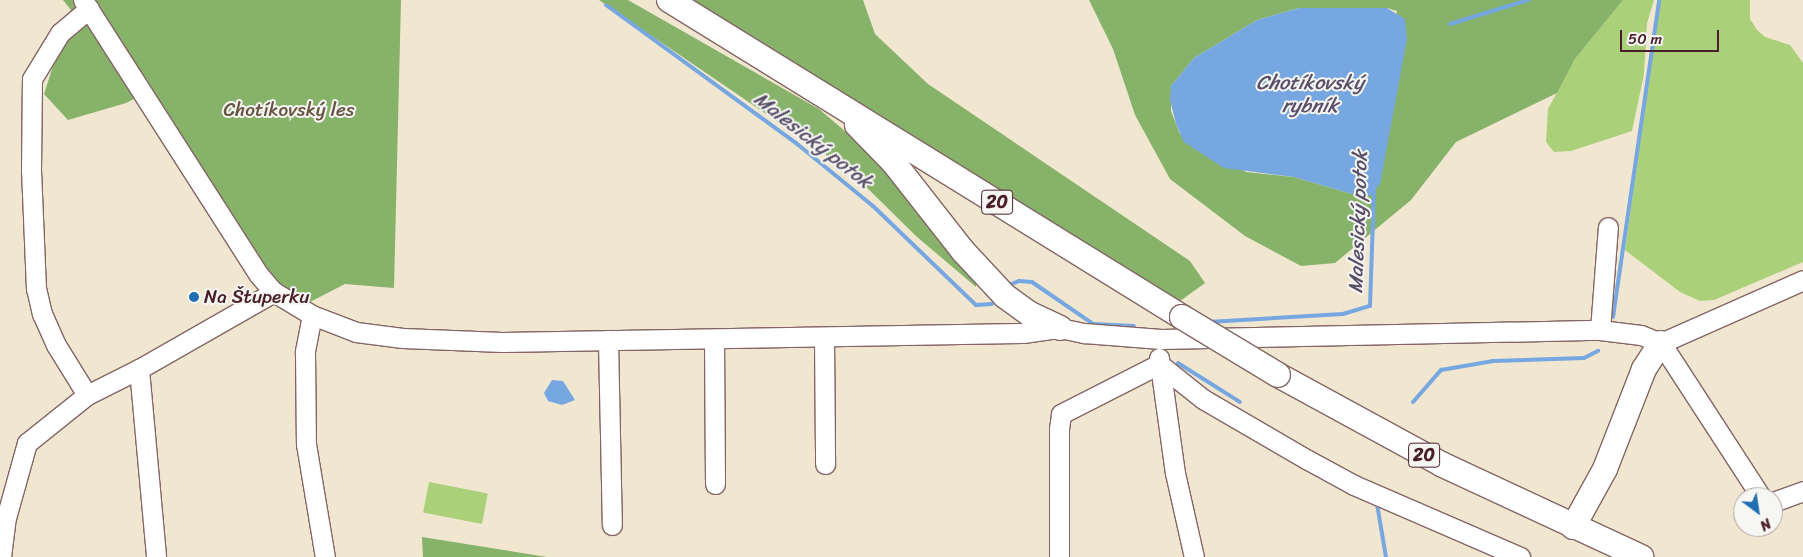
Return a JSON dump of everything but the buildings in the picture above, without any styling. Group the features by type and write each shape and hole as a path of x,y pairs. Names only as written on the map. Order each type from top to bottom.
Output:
{"main road":[{"name":"20","path":"669,0 812,86 1278,375 1441,464 1574,528 1641,557"},
{"path":"812,86 894,162 963,251 1005,296 1030,314 1060,328"},
{"path":"1574,528 1605,469 1644,369 1661,343"}],"street":[{"path":"87,395 56,345 42,314 36,289 31,152 32,78 60,33 86,4 213,205 274,292 312,316 356,332 403,338 502,342 1023,333 1060,328 1084,333 1160,340 1600,330 1641,334 1661,343 1755,487"},
{"path":"1600,330 1608,227"},
{"path":"1661,343 1803,280"},
{"path":"2,557 6,518 27,444 87,395 139,370 274,292"},
{"path":"312,316 305,352 306,444 325,557"},
{"path":"824,337 825,464"},
{"path":"714,339 715,484"},
{"path":"608,340 612,525"},
{"path":"1160,340 1159,364 1175,473 1194,557"},
{"path":"1059,557 1059,429 1061,414 1159,364"},
{"path":"1159,364 1203,399 1354,485 1520,557"},
{"path":"139,370 156,557"},
{"path":"1783,498 1803,491"}],"green space":[{"name":"Chotíkovský les","path":"63,0 401,0 394,288 345,284 306,304 282,290 239,236 149,91 126,103 68,120 44,94 71,10"},
{"path":"599,0 628,0 819,109 866,149 976,275 976,287 916,236 851,172"},
{"path":"682,0 863,0 875,34 928,84 1190,261 1205,283 1176,304 832,87"},
{"path":"1089,0 1623,0 1575,59 1557,93 1456,142 1411,200 1335,263 1301,266 1245,236 1170,179 1135,115 1113,49","holes":["1299,8 1387,8 1397,11 1359,196 1294,177 1246,172 1180,134 1171,111 1171,86 1194,58 1257,20"]},
{"path":"1623,0 1654,0 1647,23 1644,74 1632,131 1571,151 1554,152 1546,142 1548,109 1575,59"},
{"path":"1660,0 1750,0 1750,19 1757,30 1765,37 1790,45 1803,63 1803,262 1714,300 1700,301 1680,292 1625,250"},
{"path":"429,482 488,493 482,524 423,512"},
{"path":"422,537 547,557 423,557"}],"water":[{"name":"Chotíkovský rybník","path":"1299,8 1387,8 1405,19 1407,39 1380,184 1370,196 1359,196 1294,177 1224,168 1184,142 1176,124 1170,100 1171,86 1194,58 1257,20"},
{"path":"552,380 563,381 575,400 562,405 548,401 544,393"}],"waterway":[{"path":"1450,24 1528,0"},
{"path":"1613,317 1659,0"},
{"name":"Malesický potok","path":"606,5 796,143 873,206 976,305 992,304"},
{"name":"Malesický potok","path":"1208,322 1343,314 1370,306 1374,189"},
{"name":"Malesický potok","path":"1009,285 1019,281 1032,282 1093,324 1134,326"},
{"path":"1413,402 1441,370 1493,361 1584,358 1598,351"},
{"path":"1178,363 1240,402"},
{"path":"1377,504 1386,557"}],"place":[{"name":"Na Štuperku","path":"194,297"}]}
